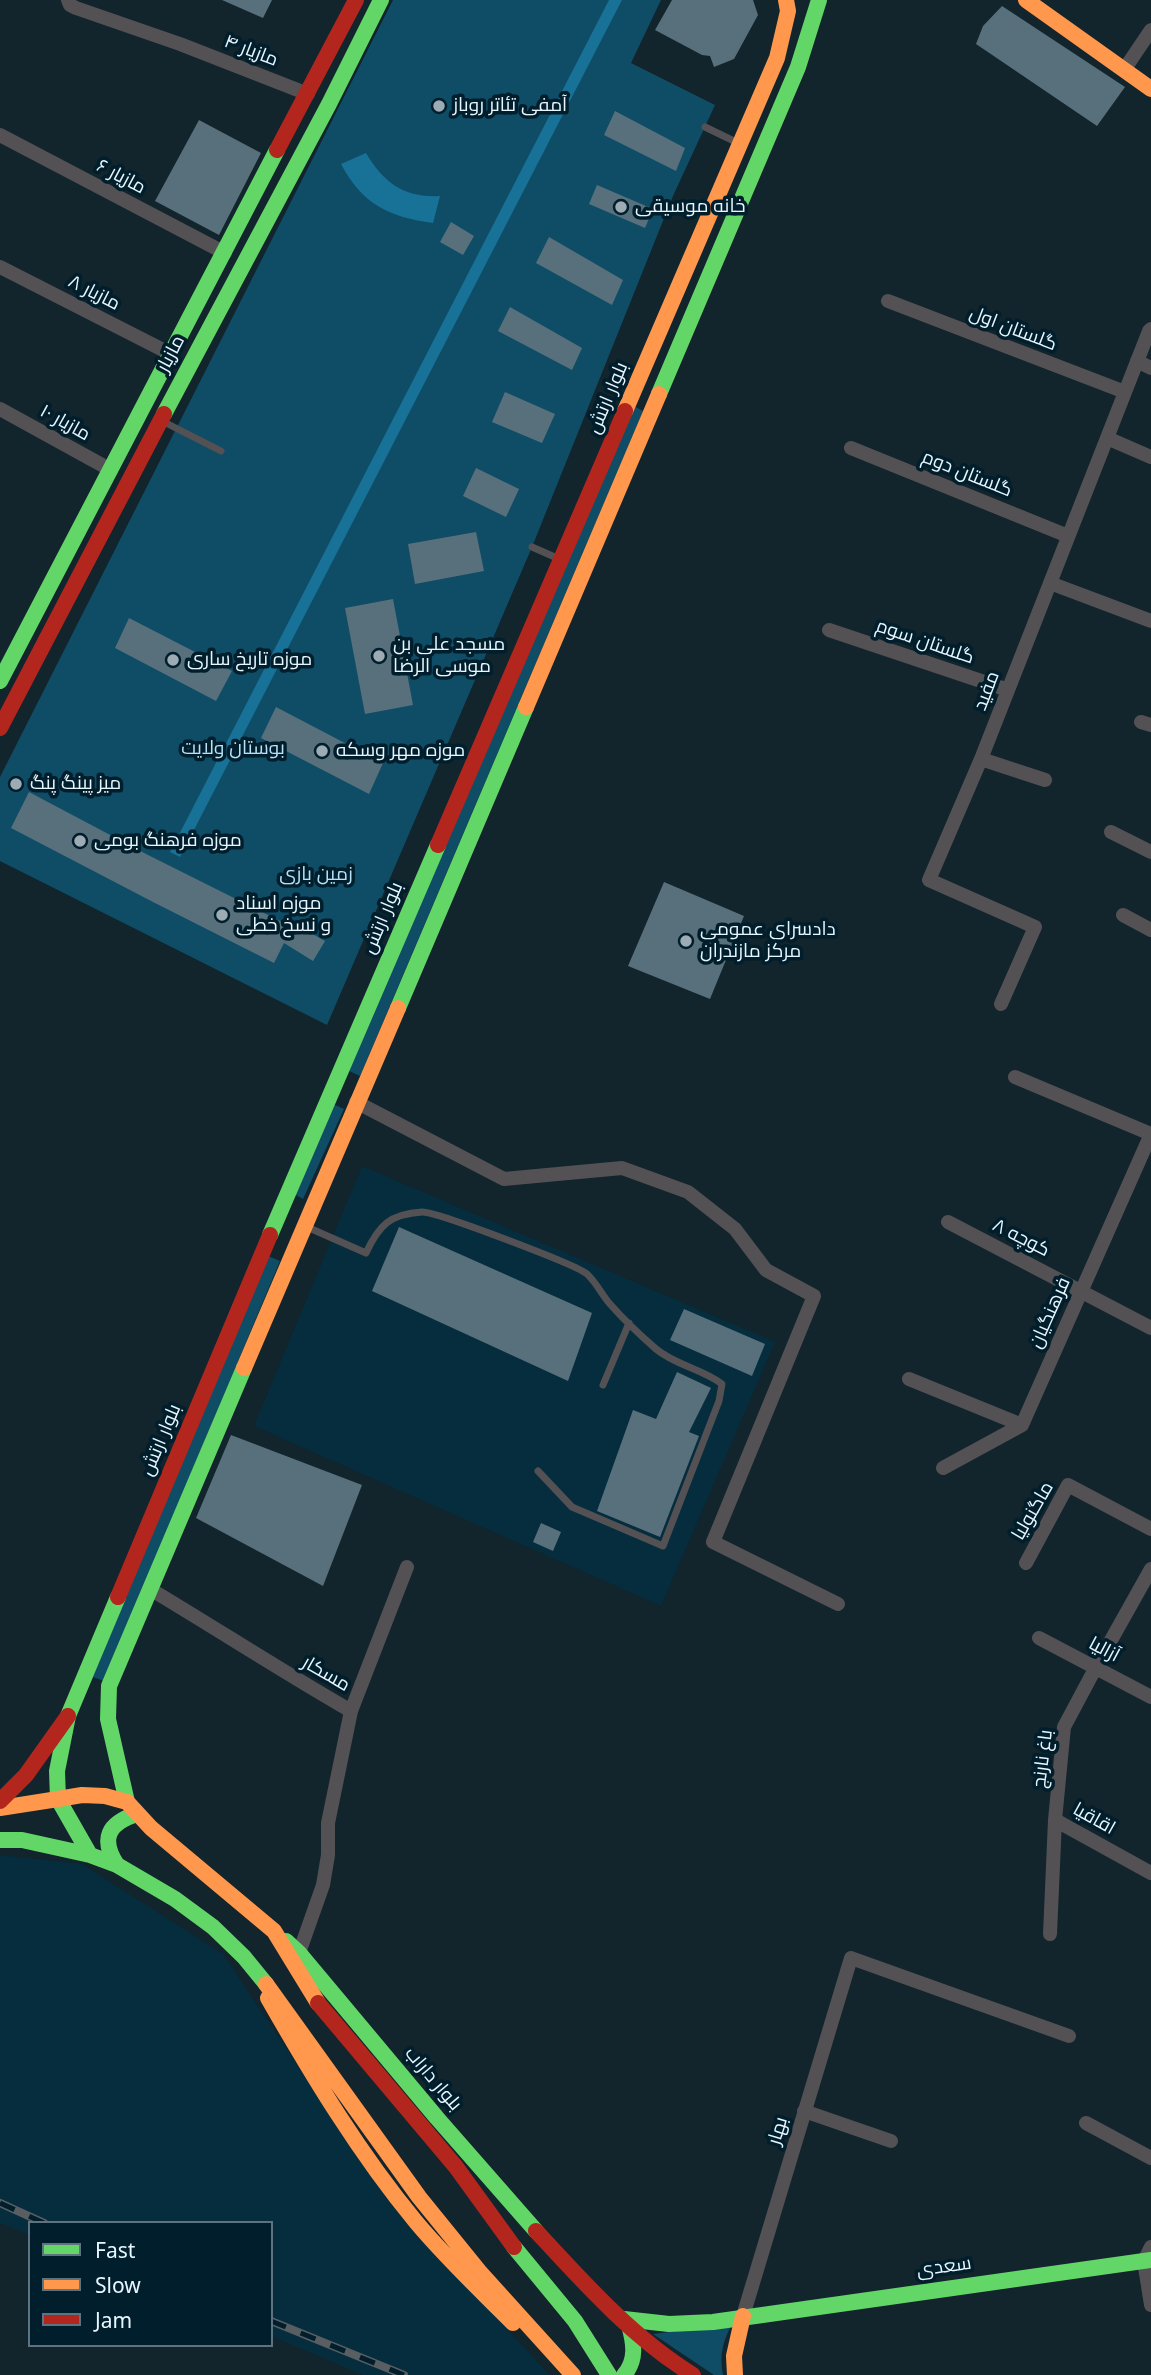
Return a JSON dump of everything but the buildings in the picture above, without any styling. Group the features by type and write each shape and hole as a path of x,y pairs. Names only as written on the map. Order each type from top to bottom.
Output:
{"main road":[{"name":"مازیار","path":"0,681 356,0"},
{"name":"مازیار","path":"0,728 160,420 329,104 381,0"},
{"name":"بلوار ارتش","path":"58,1799 60,1748 68,1716 331,1091 777,58 788,11 786,0"},
{"path":"132,1808 114,1752 108,1719 109,1686 798,67 818,0"},
{"path":"1027,0 1151,89"},
{"path":"639,377 662,386"},
{"path":"151,393 170,402"},
{"path":"331,1091 356,1102"},
{"path":"278,1215 303,1226"},
{"path":"0,1801 26,1775 68,1716"},
{"path":"0,1808 82,1795 105,1796 132,1808"},
{"path":"58,1799 90,1855"},
{"path":"117,1866 110,1856 107,1844 109,1833 132,1808"},
{"name":"بلوار داراب","path":"132,1808 299,1953 527,2223 626,2322 688,2372"},
{"path":"0,1839 22,1840 90,1855 117,1866 185,1906 213,1927 244,1957 277,1997 419,2197 479,2271 547,2343 573,2375"},
{"path":"274,1931 324,2012 456,2167 514,2247 575,2321 609,2375"},
{"path":"244,1957 294,2045 404,2207 470,2281 565,2375"},
{"name":"سعدی","path":"626,2322 683,2325 723,2321 1149,2256"},
{"path":"735,2375 734,2356 743,2316"},
{"path":"624,2375 628,2372 635,2349 626,2322"},
{"path":"662,2375 667,2372 688,2372"}],"street":[{"name":"مازیار ۴","path":"68,0 70,5 76,8 180,44 308,94"},
{"path":"1124,70 1151,30"},
{"name":"مازیار ۶","path":"0,135 225,253"},
{"name":"مازیار ٨","path":"0,267 172,354"},
{"name":"گلستان اول","path":"888,301 1125,392"},
{"name":"مفید","path":"1001,1004 1035,928 929,880 981,759 1151,330"},
{"path":"1137,361 1151,368"},
{"name":"مازیار ١٠","path":"0,409 111,470"},
{"path":"1107,438 1151,457"},
{"name":"گلستان دوم","path":"851,448 1068,536"},
{"path":"1050,583 1151,621"},
{"name":"گلستان سوم","path":"829,630 1008,690"},
{"path":"981,759 1045,780"},
{"path":"1111,832 1151,852"},
{"path":"1123,915 1151,930"},
{"path":"1015,1077 1151,1134"},
{"path":"356,1102 504,1180 622,1168 688,1192 735,1229 766,1270 814,1296 713,1542 838,1604"},
{"name":"فرهنگیان","path":"1022,1425 1081,1290 1147,1152 1151,1134"},
{"name":"کوچه ۸","path":"948,1222 1151,1328"},
{"path":"909,1379 1022,1425"},
{"path":"943,1468 1022,1425"},
{"name":"ماگنولیا","path":"1026,1563 1068,1485 1151,1529"},
{"name":"مسکار","path":"150,1589 281,1671 351,1711 407,1567"},
{"name":"باغ نارنج","path":"1049,1934 1055,1820 1065,1727 1151,1569"},
{"name":"آزالیا","path":"1039,1638 1151,1697"},
{"path":"299,1953 323,1885 328,1823 351,1711"},
{"name":"اقاقیا","path":"1055,1820 1151,1873"},
{"name":"بهار","path":"743,2316 851,1958 1069,2035"},
{"path":"804,2110 891,2141"},
{"path":"1086,2123 1151,2158"},
{"path":"1149,2256 1151,2305"}],"lane":[{"path":"705,127 740,144"},
{"path":"160,420 221,451"},
{"path":"532,547 561,560"},
{"path":"303,1226 366,1253 375,1235 387,1221 402,1215 426,1211 487,1232 586,1272 610,1303 658,1351 722,1384 719,1401 663,1546 572,1507 538,1471"},
{"path":"603,1385 629,1323"}],"shaded area":[{"path":"609,0 622,0 180,857 170,852"},
{"path":"366,153 380,173 396,187 416,194 440,196 433,223 390,212 368,199 358,189 341,164"},
{"path":"362,1166 775,1342 661,1606 254,1426"},
{"path":"0,1855 82,1864 223,1954 365,2167 414,2230 550,2375 363,2375 273,2337 273,2221 28,2221 28,2234 0,2223"}],"green space":[{"name":"بوستان ولایت","path":"393,0 661,0 631,63 715,105 673,196 532,547 327,1025 0,861 0,777"},
{"path":"632,405 643,411 360,1076 347,1070"},
{"path":"333,1104 344,1109 303,1199 294,1194"},
{"path":"266,1255 280,1261 104,1681 93,1677"},
{"path":"732,2324 723,2348 723,2375 714,2375 653,2334"}],"railway":[{"path":"0,2203 40,2221"},
{"path":"273,2322 404,2375"}],"traffic: fast":[{"path":"164,414 329,104 381,0"},
{"path":"659,394 798,67 819,0"},
{"path":"0,681 277,150"},
{"path":"398,1008 526,707"},
{"path":"270,1235 438,845"},
{"path":"127,1802 108,1719 109,1686 244,1368"},
{"path":"118,1597 68,1716 57,1771 58,1799 90,1855 117,1865 175,1899 213,1927 244,1957 266,1984"},
{"path":"117,1865 109,1847 110,1833 119,1822 137,1814"},
{"path":"0,1840 22,1840 90,1855"},
{"path":"286,1941 536,2231"},
{"path":"514,2247 575,2321 609,2375"},
{"path":"624,2319 669,2324 713,2322 1151,2260"},
{"path":"624,2375 631,2363 633,2351 629,2325"}],"traffic: slow":[{"path":"625,411 777,58 788,11 786,0"},
{"path":"1026,0 1151,89"},
{"path":"526,707 659,394"},
{"path":"244,1368 398,1008"},
{"path":"58,1799 82,1795 105,1796 127,1802 151,1828 274,1931 318,2003"},
{"path":"0,1808 58,1799"},
{"path":"266,1984 419,2197 479,2271 573,2375"},
{"path":"268,1998 337,2113 395,2196 463,2274 513,2323"},
{"path":"735,2375 734,2356 743,2316"}],"traffic: jam":[{"path":"277,150 356,0"},
{"path":"438,845 625,411"},
{"path":"0,728 164,414"},
{"path":"118,1597 270,1235"},
{"path":"0,1801 26,1775 68,1716"},
{"path":"318,2003 456,2167 514,2247"},
{"path":"536,2231 629,2327 693,2375"}],"place":[{"name":"آمفی تئاتر روباز","path":"439,106"},
{"name":"خانه موسیقی","path":"621,207"},
{"name":"مسجد علی بن موسی الرضا","path":"379,656"},
{"name":"موزه تاریخ ساری","path":"173,660"},
{"name":"موزه مهر وسکه","path":"322,751"},
{"name":"میز پینگ پنگ","path":"16,784"},
{"name":"موزه فرهنگ بومی","path":"80,841"},
{"name":"موزه اسناد و نسخ خطی","path":"222,915"},
{"name":"دادسرای عمومی مرکز مازندران","path":"686,941"}],"park label":[{"name":"زمین بازی","path":"316,875"}]}
